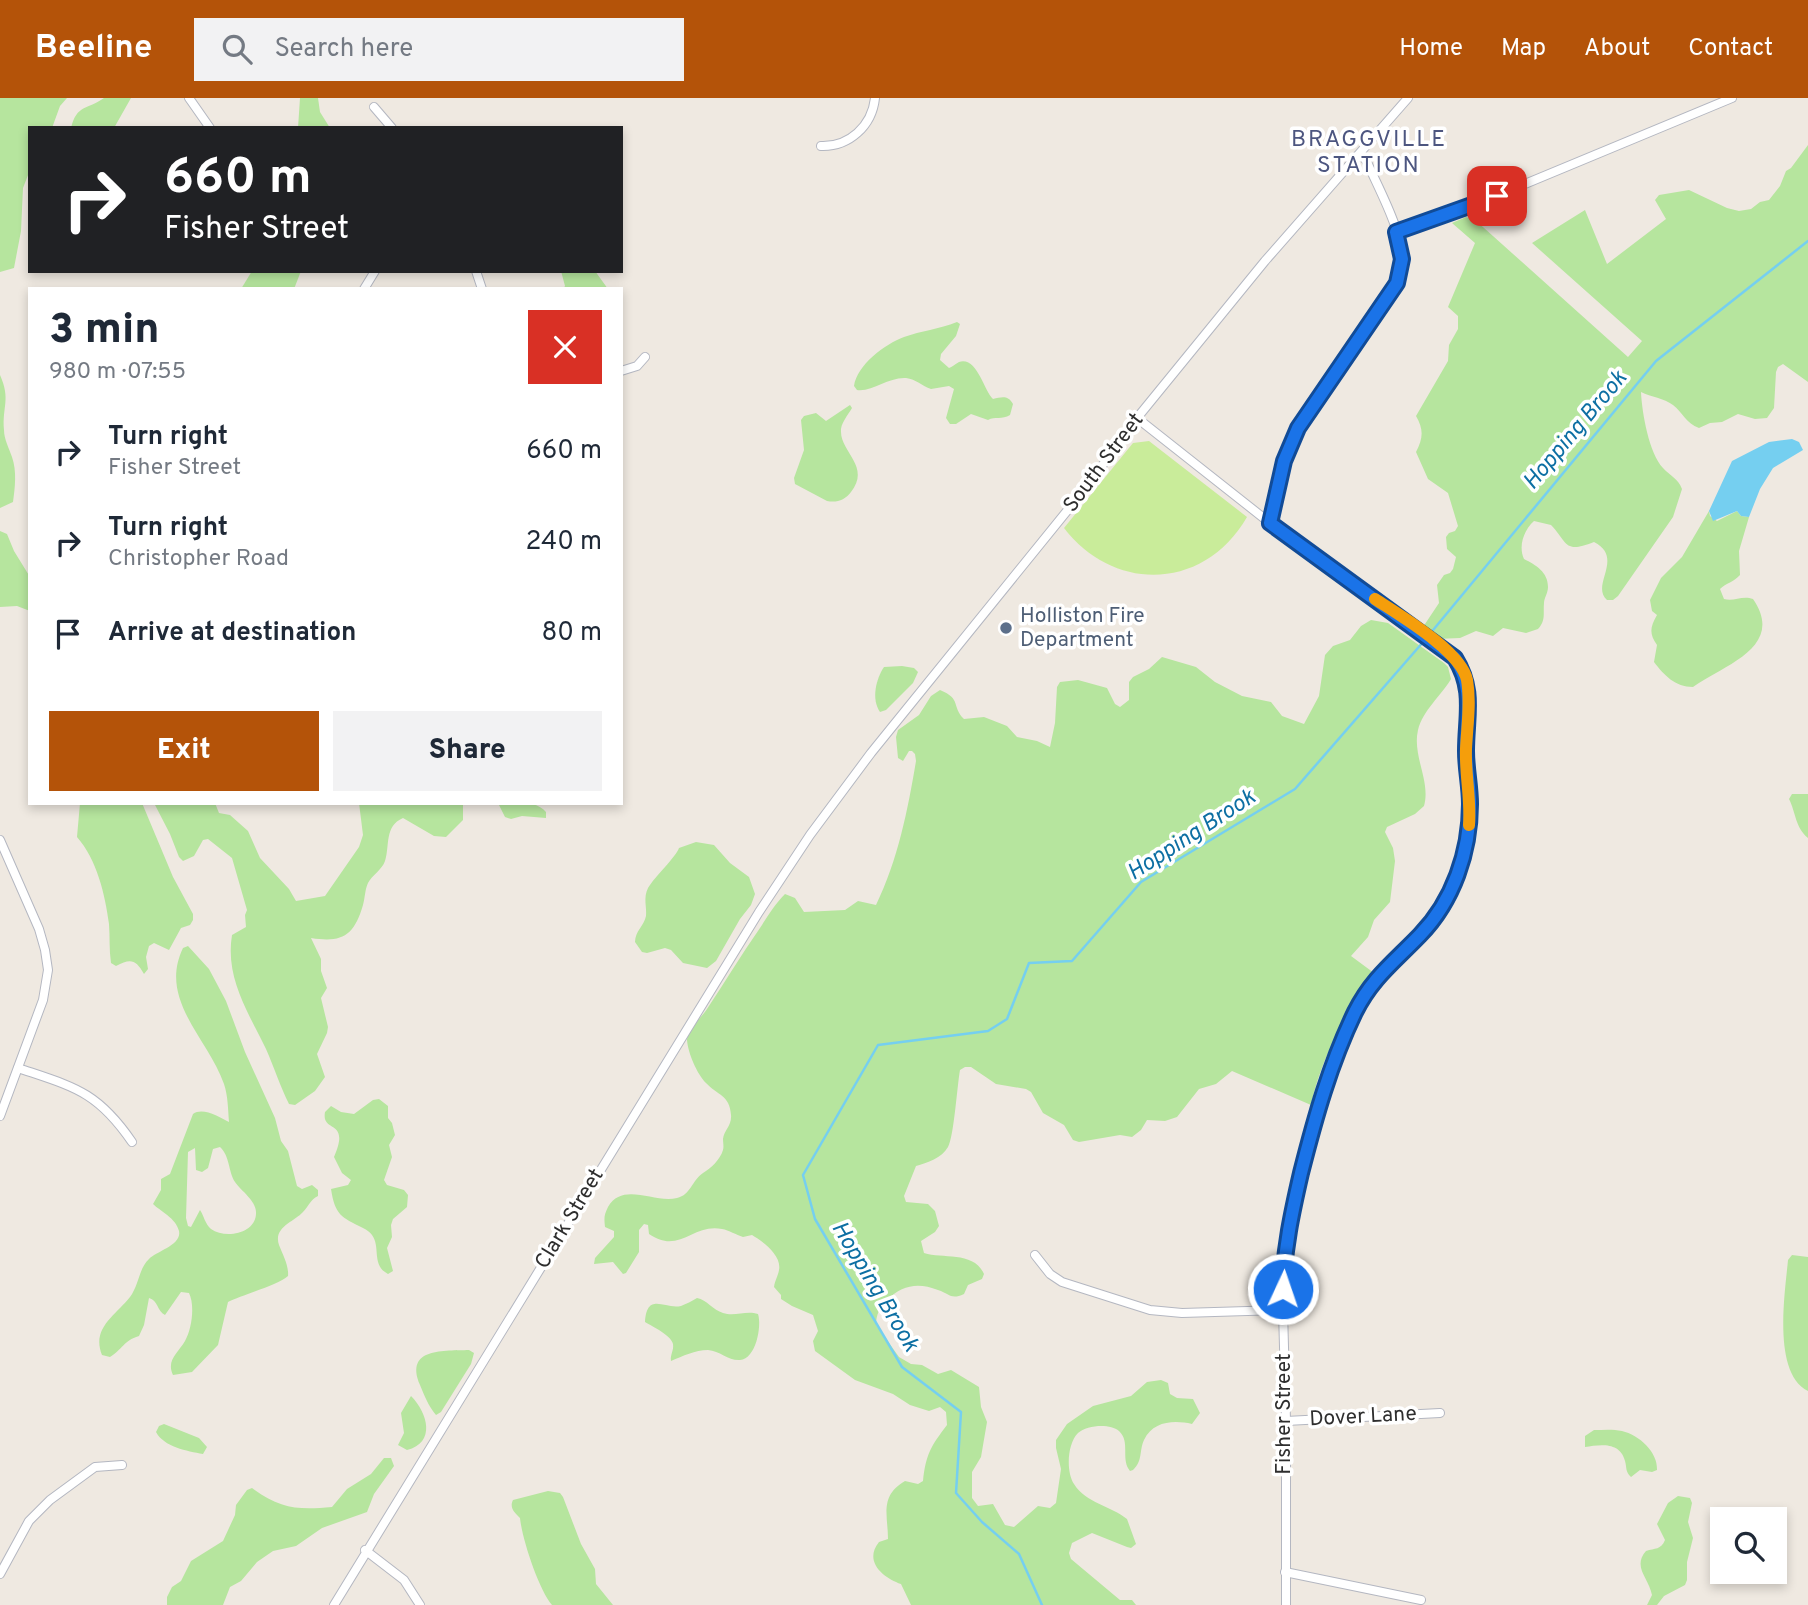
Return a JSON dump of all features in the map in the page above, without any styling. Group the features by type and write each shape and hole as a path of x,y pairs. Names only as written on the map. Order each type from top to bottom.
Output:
{"street":[{"path":"189,98 209,126"},
{"path":"821,146 832,147 851,138 872,114 875,98"},
{"name":"South Street","path":"810,835 871,753 1265,261 1408,98"},
{"path":"1396,232 1472,206 1732,98"},
{"path":"374,107 390,126"},
{"path":"1270,523 1284,461 1298,428 1397,283 1402,259 1396,232 1361,153"},
{"path":"623,370 638,366 645,357"},
{"name":"Fisher Street","path":"1138,418 1270,523 1455,658 1467,681 1466,753 1470,802 1465,843 1455,882 1446,901 1427,927 1372,983 1349,1025 1310,1134 1292,1214 1286,1245 1283,1310 1286,1605"},
{"name":"Clark Street","path":"334,1605 365,1550 458,1405 759,912 810,835"},
{"path":"0,840 39,929 47,964 43,1000 0,1116"},
{"path":"18,1068 74,1088 96,1100 119,1123 132,1142"},
{"path":"1035,1255 1050,1274 1062,1282 1150,1310 1182,1313 1283,1310"},
{"name":"Dover Lane","path":"1286,1421 1440,1413"},
{"path":"0,1574 29,1521 44,1505 94,1467 122,1465"},
{"path":"365,1550 404,1580 419,1605"},
{"path":"1285,1572 1421,1600"}],"green space":[{"path":"0,98 67,98 60,106 53,126 28,126 28,175 23,188 21,231 14,268 0,272"},
{"path":"104,98 131,98 115,126 72,126 80,111"},
{"path":"300,98 318,98 320,112 329,126 298,126"},
{"path":"1808,145 1808,382 1783,364 1776,372 1774,408 1767,418 1755,419 1738,414 1722,422 1699,428 1669,403 1641,392 1645,421 1654,453 1663,468 1682,489 1673,517 1618,596 1607,600 1603,594 1607,556 1603,548 1594,542 1572,547 1551,525 1534,521 1527,529 1522,549 1524,559 1546,577 1548,589 1541,626 1526,633 1503,628 1493,636 1476,631 1460,638 1436,639 1426,633 1423,627 1439,603 1437,585 1444,575 1453,569 1456,557 1447,549 1446,537 1458,526 1448,493 1428,479 1416,452 1422,434 1416,416 1448,361 1449,345 1458,329 1458,316 1448,307 1475,243 1452,223 1466,217 1474,219 1628,357 1642,341 1532,243 1585,210 1607,264 1666,219 1655,200 1659,195 1689,190 1727,208 1739,211 1751,209 1760,202 1769,200 1780,186 1786,171"},
{"path":"251,273 300,273 295,287 242,287"},
{"path":"562,273 596,273 607,287 564,287"},
{"path":"957,322 960,324 956,336 941,354 940,360 949,368 959,362 971,364 993,399 1004,397 1011,401 1013,404 1010,415 988,420 971,414 956,424 950,424 946,418 954,389 949,386 931,389 913,380 899,378 863,390 857,390 854,386 860,370 873,356 889,345 904,337"},
{"path":"0,375 6,397 4,433 14,462 15,480 13,502 0,508"},
{"path":"850,405 852,408 841,432 858,475 851,492 843,499 827,501 795,484 794,478 804,450 801,420 804,416 816,413 826,421"},
{"path":"1149,441 1247,517 1229,541 1208,559 1184,570 1159,575 1133,573 1108,564 1085,549 1064,528 1133,443"},
{"path":"1709,511 1710,516 1717,521 1737,511 1741,516 1749,517 1739,551 1740,575 1720,589 1724,599 1753,599 1761,616 1762,630 1757,642 1747,653 1693,687 1670,679 1654,662 1657,645 1651,630 1657,615 1652,611 1650,600 1661,578 1682,557"},
{"path":"0,531 7,534 28,574 28,610 17,606 0,607"},
{"path":"1371,620 1388,623 1444,663 1451,679 1428,710 1418,730 1417,749 1426,797 1424,806 1415,814 1387,827 1385,832 1393,848 1395,861 1390,902 1374,920 1368,937 1351,956 1374,973 1328,1052 1311,1105 1232,1071 1216,1084 1199,1089 1177,1117 1165,1121 1147,1120 1141,1130 1132,1137 1120,1135 1079,1142 1073,1140 1064,1125 1043,1113 1031,1092 996,1084 971,1067 965,1067 960,1070 948,1147 938,1157 916,1166 904,1196 906,1202 928,1204 935,1211 939,1226 921,1241 924,1253 966,1259 979,1267 984,1274 982,1279 968,1285 964,1294 956,1296 924,1286 904,1288 882,1305 876,1325 899,1357 938,1374 951,1370 979,1387 981,1407 987,1422 981,1457 972,1472 972,1498 978,1506 993,1504 1005,1525 1014,1527 1038,1506 1050,1508 1056,1503 1061,1469 1056,1440 1067,1424 1093,1406 1131,1396 1147,1382 1161,1380 1168,1383 1170,1394 1177,1398 1193,1399 1200,1413 1192,1424 1171,1422 1153,1429 1144,1440 1138,1463 1133,1470 1130,1471 1127,1466 1123,1435 1115,1428 1087,1428 1074,1438 1070,1451 1069,1465 1074,1484 1085,1496 1127,1519 1136,1544 1131,1548 1127,1547 1092,1533 1072,1543 1069,1553 1071,1559 1120,1600 1132,1600 1136,1605 911,1605 901,1584 882,1573 873,1556 879,1542 888,1539 887,1507 891,1493 905,1481 918,1484 923,1481 930,1451 947,1425 946,1412 940,1407 929,1411 910,1405 893,1394 855,1380 815,1351 813,1341 818,1331 813,1315 781,1299 774,1287 779,1270 777,1259 770,1249 752,1235 743,1237 712,1228 669,1241 649,1234 648,1225 644,1224 639,1230 639,1252 626,1273 623,1274 613,1262 594,1264 595,1258 614,1237 614,1231 605,1227 604,1219 614,1199 631,1194 668,1199 682,1196 722,1154 723,1139 731,1119 730,1108 726,1099 706,1083 696,1069 687,1040 689,1032 785,894 795,898 804,912 845,910 858,901 876,905 884,888 906,816 916,761 912,751 909,751 903,761 898,758 898,730 919,715 931,696 940,690 954,700 964,719 984,717 1007,726 1017,737 1050,747 1055,723 1057,687 1060,682 1078,680 1107,688 1115,704 1120,707 1129,700 1129,682 1133,677 1149,669 1162,657 1196,667 1215,682 1242,696 1271,702 1282,716 1304,724 1319,696 1325,655 1333,646 1350,640 1361,626"},
{"path":"884,667 914,668 918,672 913,683 886,710 880,712 875,695 881,672"},
{"path":"1792,794 1808,794 1808,838 1796,820 1789,799"},
{"path":"80,805 143,805 173,877 193,914 190,925 181,928 169,950 154,943 149,946 146,957 148,969 144,974 133,962 116,966 111,963 109,924 102,889 90,856 77,837"},
{"path":"155,805 216,805 219,813 230,815 248,831 260,858 289,889 296,901 325,896 359,847 363,835 359,805 463,805 463,820 446,837 434,836 403,818 397,822 390,831 385,861 368,883 363,905 351,930 339,938 311,938 321,959 321,971 327,988 321,998 328,1027 317,1054 325,1077 315,1091 295,1105 289,1104 235,980 232,935 246,927 247,910 232,858 208,839 203,840 194,856 183,861"},
{"path":"499,805 536,805 546,812 546,818 505,817"},
{"path":"696,842 714,845 730,863 749,877 755,894 716,961 707,968 683,963 671,950 665,948 642,952 635,942 646,916 645,899 648,888 679,848"},
{"path":"188,946 209,969 226,1001 245,1052 275,1118 281,1141 288,1151 297,1186 302,1189 312,1185 318,1190 318,1196 279,1234 279,1245 287,1264 288,1276 228,1302 218,1345 192,1372 173,1375 172,1361 185,1341 191,1324 192,1304 189,1293 181,1292 165,1315 149,1298 139,1336 110,1357 102,1355 99,1345 102,1330 130,1297 146,1263 173,1244 179,1236 175,1222 153,1204 161,1190 161,1179 170,1174 193,1114 206,1112 229,1122 224,1084 181,1002 177,967 183,948","holes":["220,1147 235,1182 256,1209 251,1226 231,1234 211,1229 200,1210 191,1227 188,1226 186,1218 188,1152 195,1148 196,1170 202,1172 208,1168 213,1149"]},
{"path":"379,1099 388,1106 388,1118 395,1135 389,1145 392,1157 384,1180 387,1185 404,1190 408,1195 407,1207 393,1219 391,1225 392,1237 387,1248 393,1271 388,1274 380,1266 375,1240 371,1234 344,1218 337,1210 331,1189 348,1185 351,1180 342,1173 334,1157 338,1145 338,1131 325,1119 325,1112 331,1106 341,1112 354,1114 373,1100"},
{"path":"1792,1255 1808,1257 1808,1391 1797,1382 1789,1368 1785,1350 1785,1292 1788,1260"},
{"path":"697,1298 723,1313 758,1314 756,1341 746,1358 736,1360 708,1350 671,1361 672,1341 645,1322 646,1313 653,1304 675,1307"},
{"path":"469,1350 474,1353 471,1364 441,1412 436,1415 420,1385 418,1364 422,1357 439,1351"},
{"path":"411,1396 422,1411 426,1427 422,1441 407,1450 398,1445 404,1433 401,1413"},
{"path":"164,1424 199,1438 207,1447 203,1454 176,1448 164,1441 156,1432 159,1426"},
{"path":"1594,1430 1619,1430 1635,1436 1651,1451 1657,1470 1640,1470 1631,1477 1619,1450 1608,1446 1585,1447 1585,1436"},
{"path":"384,1458 391,1458 394,1466 374,1494 367,1512 322,1528 296,1546 273,1551 257,1562 241,1581 230,1587 223,1605 167,1605 167,1597 172,1587 181,1581 191,1561 223,1541 235,1515 236,1505 247,1490 252,1488 272,1500 290,1506 332,1507 347,1489 371,1474"},
{"path":"548,1491 560,1493 563,1497 581,1544 595,1569 596,1584 613,1605 552,1605 547,1598 532,1564 520,1518 512,1505 513,1500"},
{"path":"1678,1496 1690,1498 1692,1503 1688,1522 1693,1538 1687,1562 1687,1580 1685,1585 1664,1596 1657,1605 1647,1605 1652,1595 1641,1567 1642,1557 1646,1551 1662,1546 1665,1540 1657,1524 1668,1503"}],"water":[{"path":"1792,439 1799,442 1803,450 1773,468 1760,489 1749,517 1741,516 1737,511 1713,521 1709,511 1732,461 1769,442"}],"waterway":[{"name":"Hopping Brook","path":"1042,1605 1019,1554 982,1522 956,1493 961,1412 902,1367 815,1219 803,1175 878,1045 988,1031 1007,1019 1029,963 1072,961 1141,882 1295,789 1424,641 1656,361 1808,241"}],"slow traffic":[{"path":"1375,599 1455,658 1465,674 1468,705 1466,753 1469,825"}],"place":[{"name":"Holliston Fire Department","path":"1006,628"}],"district":[{"name":"BRAGGVILLE STATION","path":"1369,153"}],"route":[{"path":"1283,1289 1286,1245 1296,1192 1319,1103 1340,1047 1372,983 1420,936 1446,901 1458,872 1470,814 1466,753 1467,681 1455,658 1270,523 1284,461 1298,428 1382,308 1400,277 1402,259 1396,232 1497,196"}]}
